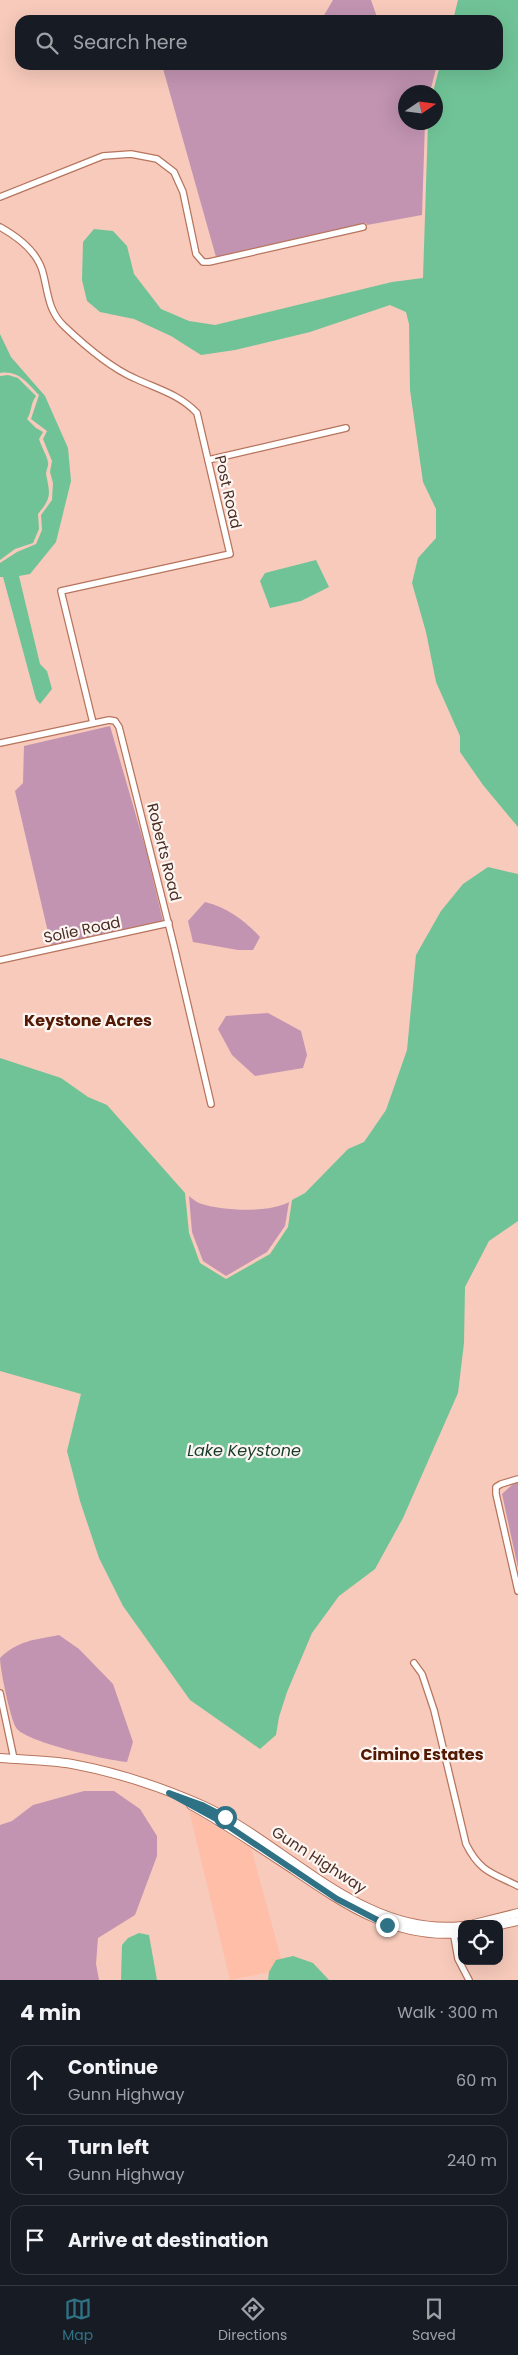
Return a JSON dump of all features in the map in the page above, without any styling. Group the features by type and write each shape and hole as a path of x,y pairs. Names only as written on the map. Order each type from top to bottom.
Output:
{"main road":[{"name":"Gunn Highway","path":"0,1758 70,1764 101,1770 169,1793 222,1822 331,1895 372,1918 405,1930 424,1934 456,1931"},
{"path":"490,1920 518,1913"},
{"path":"503,1925 518,1921"}],"street":[{"path":"0,197 103,156 131,154 158,159 174,172 183,192 196,254 203,262 363,227"},
{"name":"Post Road","path":"0,227 34,253 43,272 48,301 62,324 114,367 133,378 171,392 186,401 197,412 230,554 61,591 93,723"},
{"path":"208,460 346,428"},
{"name":"Roberts Road","path":"0,743 109,720 114,721 119,727 169,923 211,1104"},
{"name":"Solie Road","path":"0,960 169,923"},
{"path":"518,1479 496,1487 518,1591"},
{"path":"414,1663 422,1674 434,1710 466,1844 474,1860 482,1868 518,1886"},
{"path":"0,1693 14,1759"},
{"path":"456,1931 458,1960 468,1980"}],"shaded area":[{"path":"333,0 371,0 376,15 324,15"},
{"path":"163,70 436,70 432,85 398,85 398,130 425,130 422,215 367,225 366,223 216,257"},
{"path":"110,726 146,850 163,921 51,945 15,791 23,783 24,746"},
{"path":"205,902 228,911 242,920 260,937 253,950 238,950 193,942 188,921"},
{"path":"268,1013 301,1031 307,1055 303,1068 255,1076 232,1055 218,1029 226,1016"},
{"path":"189,1196 195,1201 211,1206 246,1210 270,1208 289,1202 285,1226 267,1252 226,1276 203,1261 192,1232"},
{"path":"518,1483 518,1568 502,1494 512,1485"},
{"path":"59,1635 79,1649 113,1684 133,1742 127,1762 52,1745 37,1740 17,1729 6,1695 0,1658 20,1644"},
{"path":"84,1791 114,1791 140,1809 157,1836 157,1856 135,1915 98,1938 96,1964 99,1980 0,1980 0,1825 12,1821 33,1805"},
{"path":"189,1810 251,1848 284,1969 230,1980"}],"water":[{"path":"458,0 518,0 518,827 483,785 460,752 460,736 436,682 426,632 412,583 418,558 436,538 436,509 423,482 410,390 409,324 406,312 390,305 310,332 235,350 201,355 171,336 134,319 100,312 87,301 82,280 83,242 94,229 113,231 127,246 134,274 161,309 189,321 215,325 392,282 423,278 428,130 443,130 443,85 435,85 439,70 503,70 503,15 454,15"},
{"path":"0,334 11,357 45,396 68,448 71,481 56,542 30,574 19,576 40,664 47,671 52,689 40,704 36,699 3,577 0,577 0,563 17,552 36,544 42,530 41,515 52,500 53,483 50,472 52,461 43,439 47,431 31,419 39,395 18,375 0,373"},
{"path":"8,375 18,378 36,396 27,419 43,432 39,439 48,462 46,474 49,495 38,514 39,529 33,543 15,549 0,560 0,376"},
{"path":"316,560 329,587 301,601 270,608 260,581 265,573"},
{"name":"Lake Keystone","path":"488,867 518,874 518,1221 489,1241 465,1287 464,1343 458,1393 403,1518 375,1569 339,1596 312,1633 287,1692 279,1717 276,1735 260,1749 190,1700 123,1606 99,1558 80,1501 67,1451 81,1394 0,1371 0,1058 61,1078 88,1097 107,1105 185,1193 189,1233 200,1263 226,1279 270,1254 288,1227 292,1200 305,1193 348,1149 364,1142 386,1110 407,1050 416,955 441,911 463,884"},
{"path":"139,1933 149,1935 157,1980 121,1980 122,1945 128,1938"},
{"path":"293,1956 313,1963 329,1980 268,1980 269,1972 276,1960"}],"district":[{"name":"Keystone Acres","path":"88,1020"},
{"name":"Cimino Estates","path":"422,1754"}],"route":[{"path":"225,1817 202,1805 169,1793 222,1822 337,1899 387,1925"}]}
